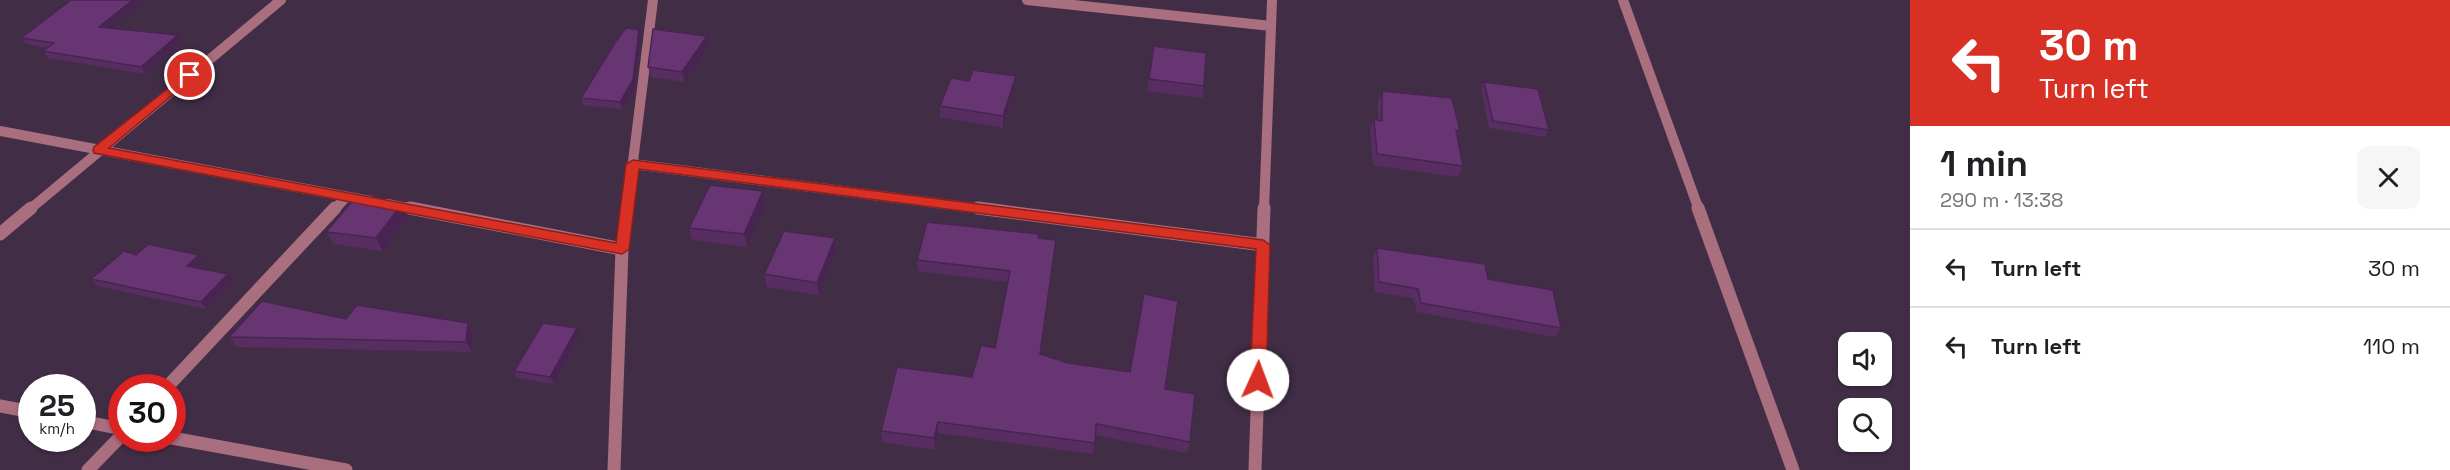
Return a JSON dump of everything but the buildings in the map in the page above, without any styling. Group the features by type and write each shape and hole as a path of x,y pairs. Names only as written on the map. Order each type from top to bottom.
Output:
{"street":[{"path":"0,234 281,0"},
{"path":"614,470 622,249 653,0"},
{"path":"1027,0 1271,26"},
{"path":"1255,470 1272,0"},
{"path":"1623,0 1793,470"},
{"path":"0,131 622,249"},
{"path":"633,164 1263,245"},
{"path":"179,374 346,196"},
{"path":"0,406 18,409"},
{"path":"186,441 346,470"},
{"path":"88,470 108,449"}],"route":[{"path":"190,75 99,150 622,249 633,164 1263,245 1258,380"}]}
